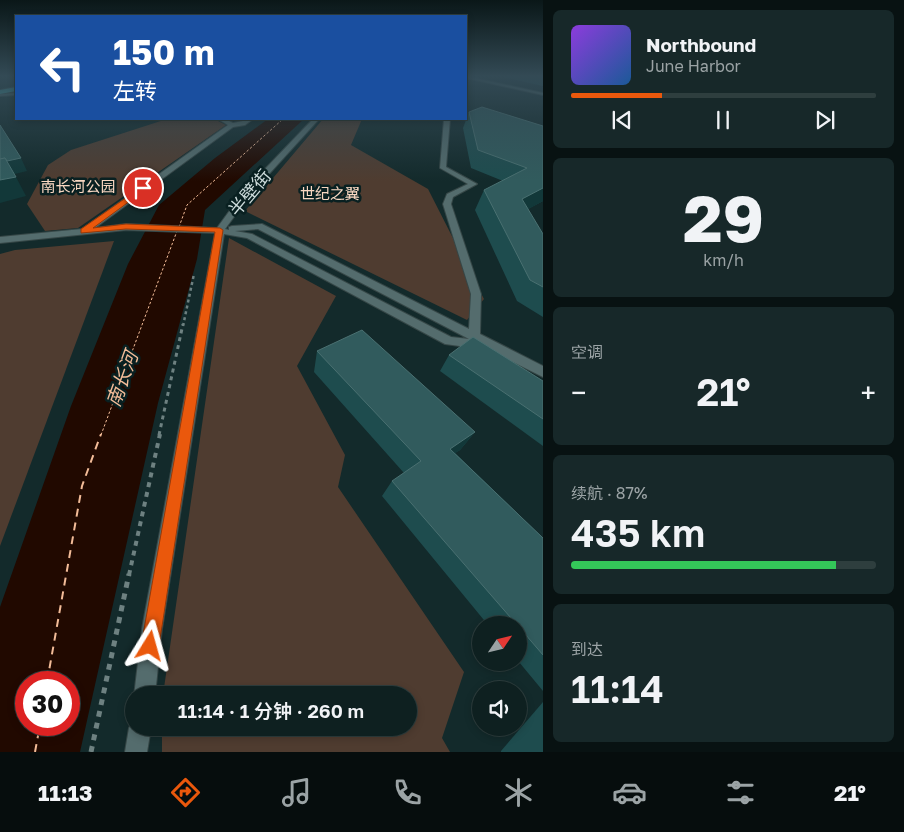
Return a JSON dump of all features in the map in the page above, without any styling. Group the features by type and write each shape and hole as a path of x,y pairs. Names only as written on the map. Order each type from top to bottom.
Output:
{"street":[{"path":"223,120 232,124 243,124 249,120"},
{"name":"半壁街","path":"145,686 152,629 220,230 247,193 315,120"},
{"path":"447,120 443,168 473,184 450,196 447,204 476,294 474,336"},
{"path":"84,231 232,124"},
{"path":"220,230 259,226 325,262 495,346 543,372"},
{"path":"0,240 126,227 220,230 249,236 448,341 495,346"},
{"path":"136,752 139,736"}],"green space":[{"name":"南长河公园","path":"164,120 216,120 226,125 78,228 45,231 27,204 48,165 71,150"},
{"name":"世纪之翼","path":"322,120 362,120 351,145 428,189 484,299 467,320 245,211"},
{"path":"229,238 336,296 297,366 345,455 338,487 464,672 442,738 450,752 162,752 162,736 417,736 417,686 164,686"},
{"path":"114,241 0,546 0,254 15,250"}],"water":[{"name":"南长河","path":"267,120 303,120 205,210 197,259 158,403 80,752 0,752 0,607 71,406 128,264 159,205 215,158"}],"building":[{"path":"495,111 543,126 543,188 522,199 543,234 543,287 530,280 484,190 527,168 478,150 469,112"},
{"path":"0,125 21,158 7,161 5,158 0,159"},
{"path":"5,158 16,177 0,180 0,159"},
{"path":"362,330 475,432 450,449 543,538 543,655 528,638 528,616 509,616 392,481 421,461 317,351"},
{"path":"473,337 543,381 543,419 449,355"}],"ferry route":[{"path":"179,227 187,205 282,120"},
{"path":"101,435 177,231"},
{"path":"49,671 82,486 101,434"},
{"path":"35,752 38,736"}],"route":[{"path":"143,188 84,231 126,227 220,230 150,646"}]}
